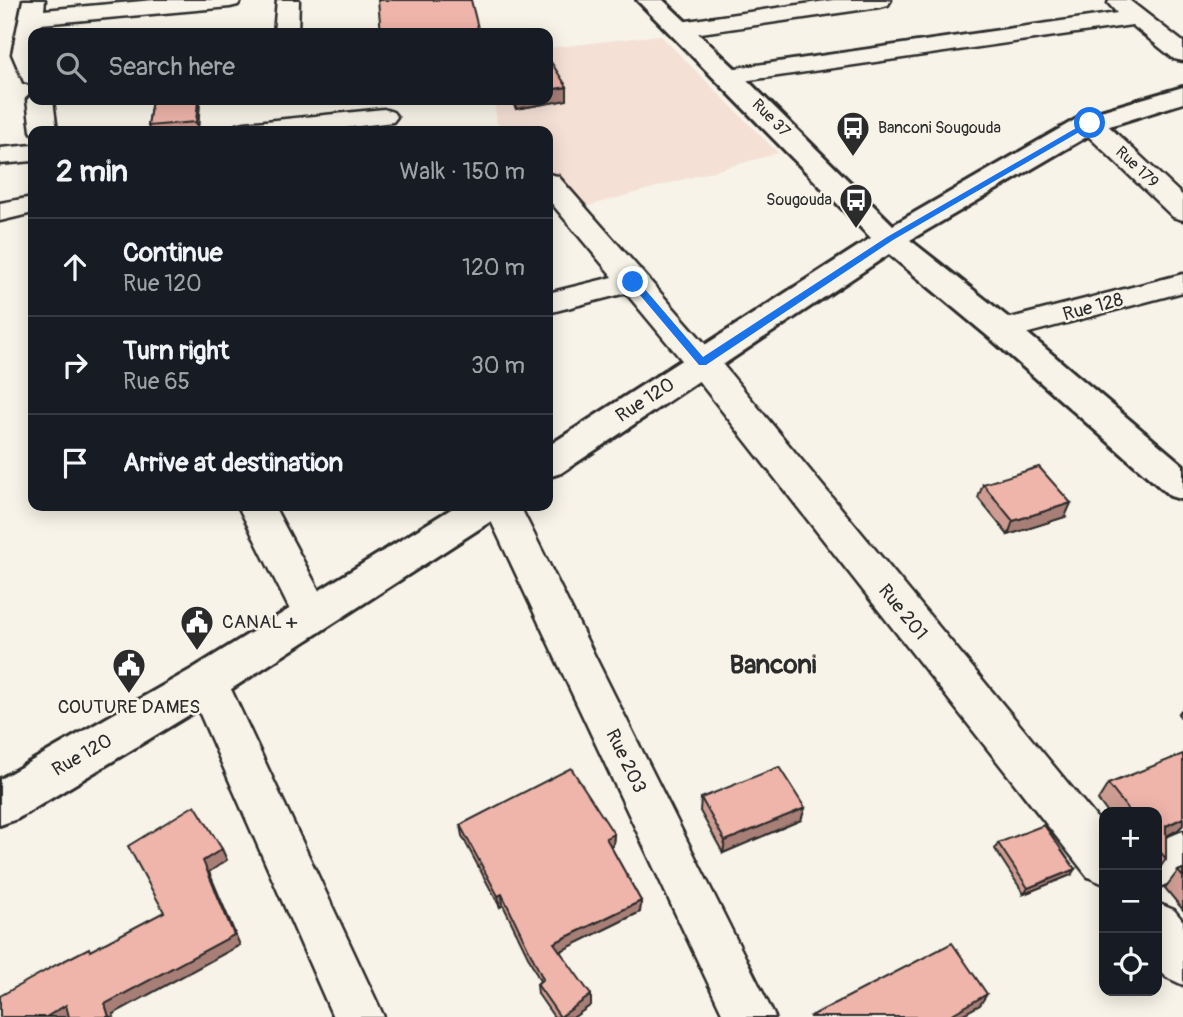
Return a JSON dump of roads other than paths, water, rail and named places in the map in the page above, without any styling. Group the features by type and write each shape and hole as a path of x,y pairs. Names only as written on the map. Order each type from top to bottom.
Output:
{"main road":[{"name":"Rue 37","path":"649,0 729,76 890,239 1002,330 1183,486"},
{"name":"Rue 120","path":"553,461 890,239 1090,123 1183,95"},
{"name":"Rue 120","path":"3,794 207,682 477,511"}],"street":[{"path":"28,72 12,55 32,9 230,0"},
{"path":"286,28 288,0"},
{"path":"680,29 880,0"},
{"path":"1115,0 1183,54"},
{"path":"729,76 1136,17"},
{"path":"41,105 43,126"},
{"path":"295,126 384,117"},
{"name":"Rue 179","path":"1090,123 1183,211"},
{"path":"0,156 28,153"},
{"name":"Rue 201","path":"553,188 702,362 1099,856"},
{"path":"0,212 28,206"},
{"path":"553,302 633,282"},
{"name":"Rue 128","path":"1002,330 1183,283"},
{"path":"259,511 312,615"},
{"name":"Rue 203","path":"504,511 750,1017"},
{"path":"207,682 359,1017"},
{"path":"1162,864 1183,853"},
{"path":"1162,933 1183,960"}],"place":[{"name":"Banconi Sougouda","path":"853,158"},
{"name":"Sougouda","path":"856,230"},
{"name":"CANAL +","path":"197,652"},
{"name":"COUTURE DAMES","path":"129,695"}],"district":[{"name":"Banconi","path":"773,665"}]}
